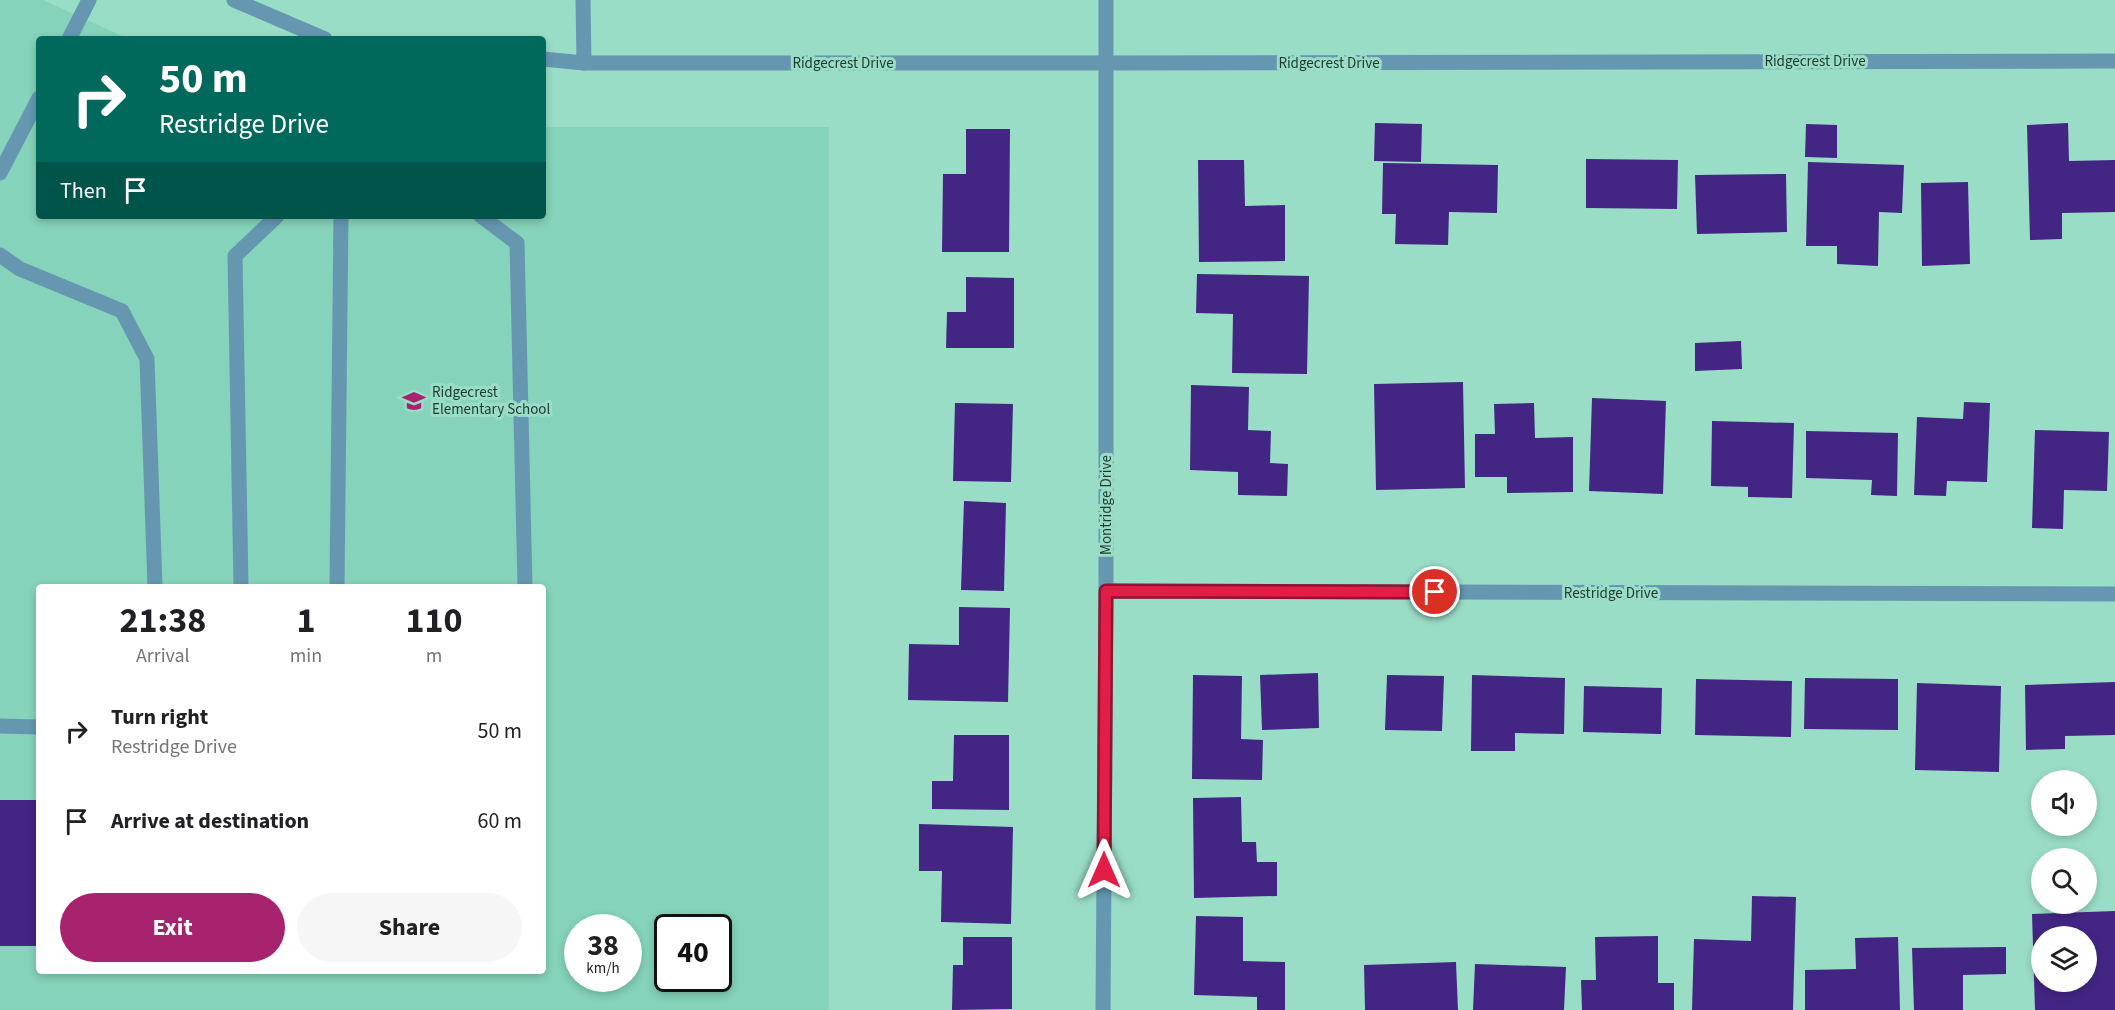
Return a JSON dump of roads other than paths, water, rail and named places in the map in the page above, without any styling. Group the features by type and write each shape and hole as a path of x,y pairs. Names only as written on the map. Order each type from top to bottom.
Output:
{"street":[{"path":"71,36 90,0"},
{"path":"234,0 318,36"},
{"path":"583,0 584,63"},
{"name":"Montridge Drive","path":"1103,1010 1106,0"},
{"name":"Ridgecrest Drive","path":"546,59 584,63 2115,61"},
{"path":"0,173 36,104"},
{"path":"241,584 235,256 274,219"},
{"path":"337,584 341,219"},
{"path":"485,219 517,243 525,584"},
{"path":"0,255 20,269 122,311 147,358 155,584"},
{"name":"Restridge Drive","path":"1106,591 2115,594"},
{"path":"0,726 36,727"}],"place":[{"name":"Ridgecrest Elementary School","path":"414,401"}]}
